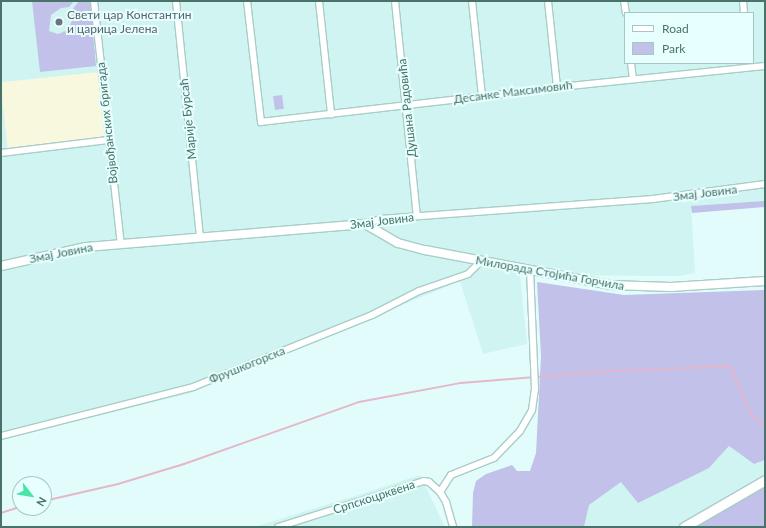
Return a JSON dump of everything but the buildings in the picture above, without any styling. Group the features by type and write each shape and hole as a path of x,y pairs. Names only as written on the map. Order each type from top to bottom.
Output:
{"main road":[{"path":"684,527 765,480"}],"street":[{"name":"Војвођанских бригада","path":"94,1 108,140 121,244"},
{"name":"Марије Бурсаћ","path":"176,1 200,238"},
{"name":"Десанке Максимовић","path":"247,1 261,122 750,65 765,66"},
{"path":"319,1 331,114"},
{"name":"Душана Радовића","path":"395,1 407,105 417,216"},
{"path":"472,1 482,96"},
{"path":"548,1 557,87"},
{"path":"624,1 626,12"},
{"path":"743,1 744,12"},
{"path":"631,64 633,79"},
{"path":"1,153 108,140"},
{"name":"Змај Јовина","path":"1,266 73,249 365,224 376,220 417,216 653,199 765,184"},
{"name":"Милорада Стојића Горчила","path":"365,224 402,244 481,261 635,287 765,281"},
{"name":"Фрушкогорска","path":"1,436 193,387 372,315 419,291 468,274 481,261"},
{"path":"453,527 446,502 440,492 447,478 494,458 506,448 520,431 532,410 535,389 530,270"},
{"name":"Српскоцрквена","path":"278,527 424,481 440,492"}],"shaded area":[{"path":"1,1 765,1 765,201 691,206 695,273 679,276 520,275 527,344 483,354 460,281 191,393 1,440"},
{"path":"99,72 106,138 7,148 1,82"},
{"path":"729,446 754,464 765,460 765,527 584,527 589,505 621,482 709,468"},
{"path":"420,475 445,527 254,527 371,491"}],"green space":[{"path":"32,1 74,1 69,7 61,8 51,15 49,31 58,34 68,30 73,18 72,10 79,1 90,1 96,66 40,72"},
{"path":"282,95 284,109 275,110 273,96"},
{"path":"765,201 765,207 692,213 691,206"},
{"path":"537,282 624,295 765,290 765,460 754,464 729,446 709,468 638,503 621,482 589,505 584,527 472,527 473,493 476,481 486,474 512,465 517,471 530,471 536,453 541,356"},
{"path":"765,486 765,527 693,527"}],"waterway":[{"path":"52,499 118,484 184,464 359,402 461,383 596,372 730,366 748,408 753,416 765,426"},
{"path":"1,513 12,510"}],"place":[{"name":"Свети цар Константин и царица Јелена","path":"59,22"}]}
